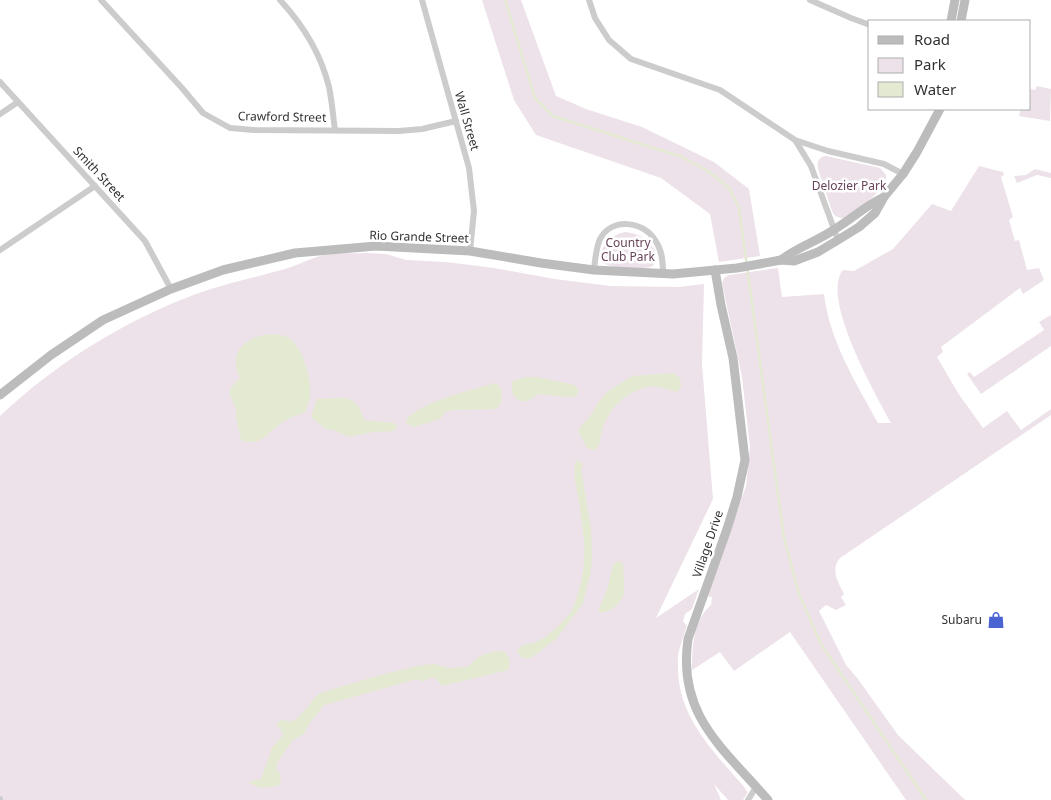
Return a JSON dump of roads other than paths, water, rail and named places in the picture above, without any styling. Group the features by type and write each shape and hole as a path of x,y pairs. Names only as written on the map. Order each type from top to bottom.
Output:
{"street":[{"name":"Crawford Street","path":"101,0 203,113 230,128 254,130 399,131 422,129 456,121"},
{"name":"Wall Street","path":"422,0 468,168 474,211 470,251"},
{"path":"589,0 595,18 609,40 631,59 720,90 795,140 828,151 884,164 903,174"},
{"path":"810,0 868,24"},
{"path":"951,20 955,0"},
{"path":"961,20 965,0"},
{"path":"283,1 307,34 321,60 329,88 335,130"},
{"name":"Smith Street","path":"0,82 145,242 171,289"},
{"path":"0,114 18,102"},
{"name":"Rio Grande Street","path":"930,127 932,110"},
{"name":"Rio Grande Street","path":"0,395 51,355 103,320 171,289 223,270 295,253 376,246 470,251 594,270 663,273 737,268 781,260 794,261 818,252 859,226 875,213 884,197 918,152 939,110"},
{"path":"795,140 811,166 838,240"},
{"path":"0,250 95,186"},
{"name":"Rio Grande Street","path":"781,260 791,252 834,230 868,205 884,197"},
{"path":"594,270 601,238 612,228 625,223 643,227 655,239 663,255 663,273"},
{"name":"Village Drive","path":"715,270 733,358 745,460 737,497 727,529 688,639 686,673 692,699 709,732 768,800"},
{"path":"748,800 756,787"}],"water":[{"path":"273,334 285,336 297,346 308,372 310,397 305,412 283,422 258,441 248,442 241,440 236,409 229,392 231,387 240,378 236,368 236,360 238,352 248,341"},
{"path":"673,373 680,378 681,387 677,392 662,388 646,387 631,393 618,403 608,415 602,430 600,443 595,451 586,447 578,430 607,392 632,376"},
{"path":"526,377 571,384 576,386 579,391 576,396 539,394 527,401 520,401 513,395 512,384 513,381"},
{"path":"496,383 502,390 501,403 496,409 453,410 445,412 440,419 414,427 406,423 410,416 431,404 460,393"},
{"path":"317,399 347,399 357,404 364,420 394,423 397,427 393,431 373,432 348,437 334,430 326,429 311,417"},
{"path":"576,460 583,464 581,469 591,529 592,560 583,603 557,638 531,658 522,658 517,651 519,648 540,640 560,624 571,612 579,590 584,567 584,546 575,477"},
{"path":"618,561 623,564 623,596 611,610 598,612 608,587 613,564"},
{"path":"497,651 505,652 508,656 510,663 508,670 442,686 435,678 428,678 423,682 417,679 324,705 309,724 304,734 292,741 277,763 276,770 280,773 281,780 278,786 260,788 248,782 261,779 272,748 283,735 277,725 280,720 293,721 296,719 320,693 418,666 434,664 448,668 468,667 481,656"}],"waterway":[{"path":"505,0 535,98 553,116 682,157 708,171 729,188 739,208 784,538 799,594 821,644 926,800"}],"place":[{"name":"Subaru","path":"996,620"}],"park label":[{"name":"Delozier Park","path":"849,186"},
{"name":"Country Club Park","path":"628,250"}]}
